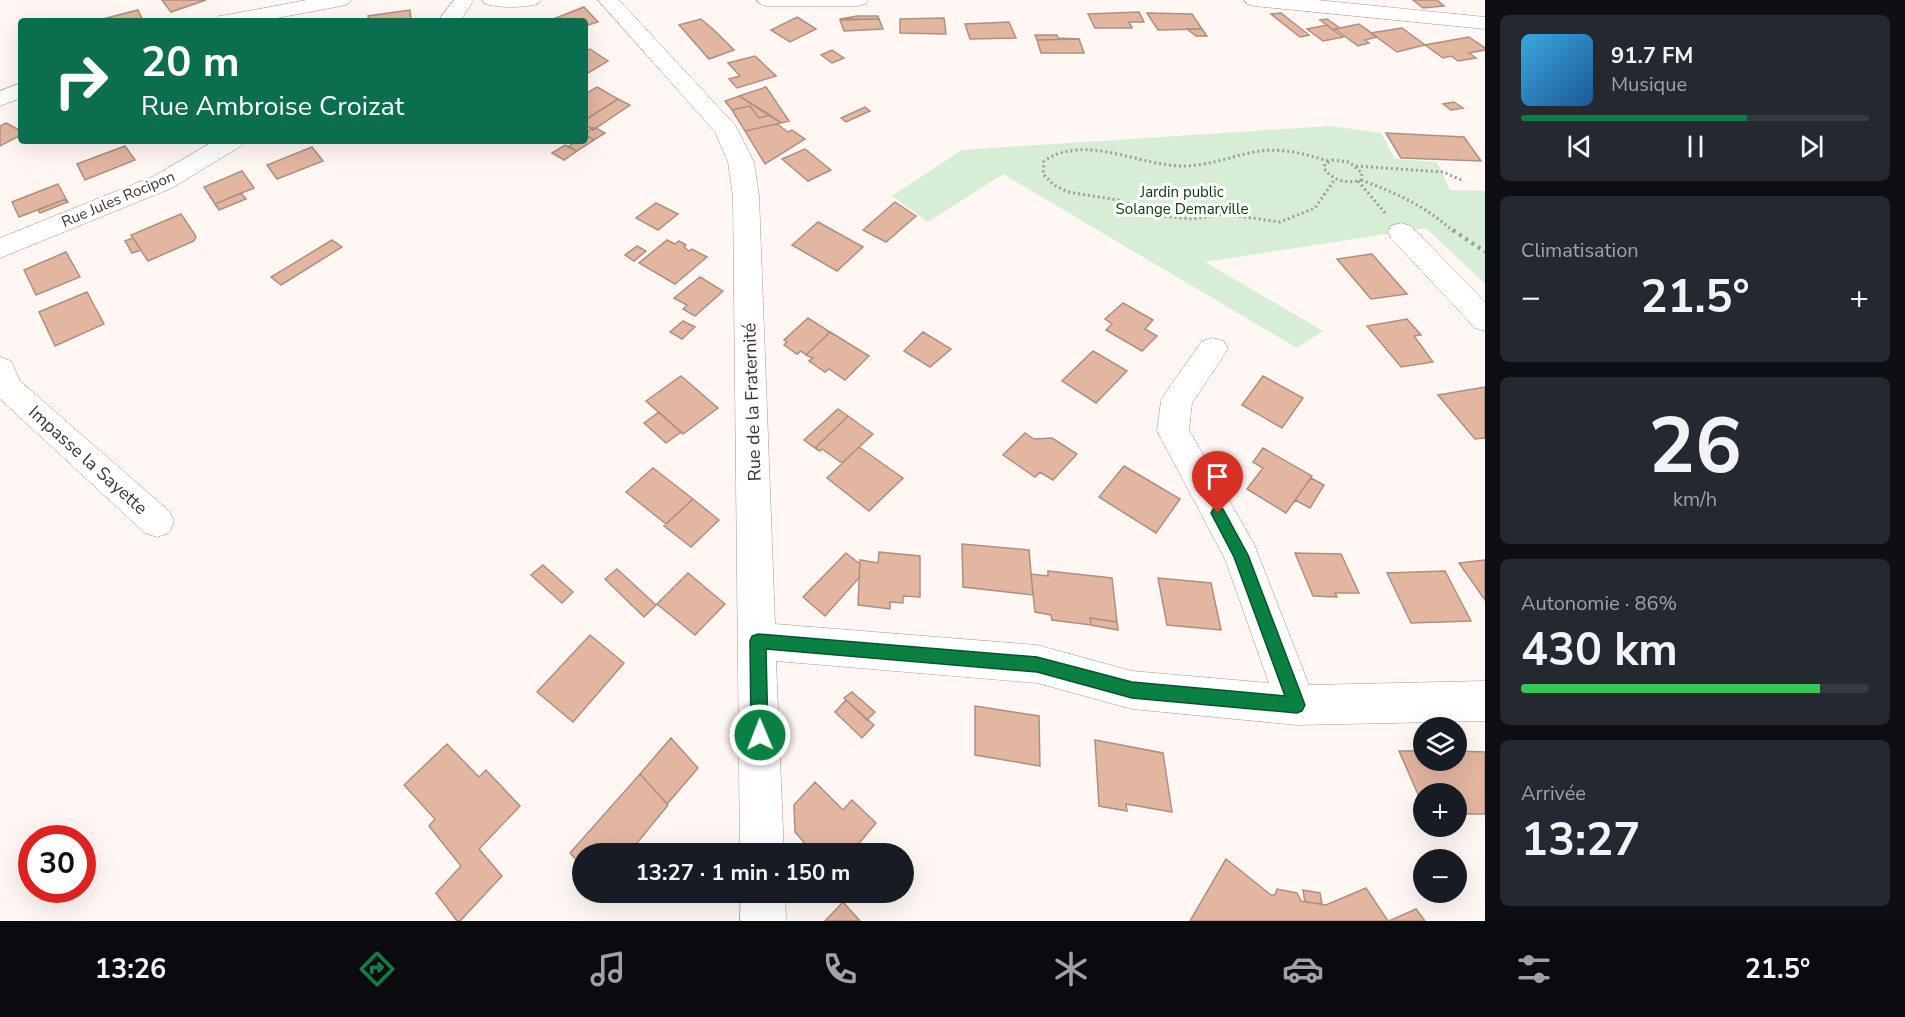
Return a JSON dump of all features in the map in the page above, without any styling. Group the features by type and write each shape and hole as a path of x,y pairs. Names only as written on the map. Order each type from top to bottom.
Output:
{"street":[{"path":"243,18 341,0"},
{"path":"451,18 464,0"},
{"path":"492,0 531,0"},
{"name":"Rue de la Fraternité","path":"608,0 726,130 741,162 746,196 762,843"},
{"path":"767,0 858,0"},
{"path":"1254,0 1485,23"},
{"path":"0,99 18,91"},
{"name":"Rue Jules Rocipon","path":"0,249 163,182 227,144"},
{"path":"1401,232 1485,320"},
{"path":"1213,349 1177,401 1173,431 1241,555 1297,705"},
{"name":"Impasse la Sayette","path":"0,369 8,388 157,522"},
{"path":"758,641 1037,664 1132,690 1297,705 1485,701"},
{"path":"763,903 763,921"}],"path":[{"path":"1335,179 1315,208 1280,222 1223,214 1193,219 1160,216 1118,200 1068,192 1054,185 1043,174 1044,161 1054,152 1082,150 1129,155 1182,166 1218,162 1261,150 1302,153 1328,161 1338,160 1356,165 1443,172 1464,181"},
{"path":"1328,161 1325,164 1326,172 1335,179 1348,182 1361,180 1362,173 1356,165"},
{"path":"1358,181 1401,232"}],"green space":[{"name":"Jardin public Solange Demarville","path":"1330,126 1381,133 1395,159 1437,162 1450,190 1485,191 1485,284 1426,228 1205,262 1323,331 1297,348 1003,174 928,222 892,196 962,150"}],"building":[{"path":"162,0 206,0 171,12"},
{"path":"1413,0 1437,0 1444,6 1423,8"},
{"path":"584,7 598,22 588,25 588,18 556,18"},
{"path":"138,10 142,18 107,18"},
{"path":"410,10 411,18 368,18 368,16"},
{"path":"1139,12 1144,22 1129,22 1132,28 1095,28 1088,14"},
{"path":"1147,13 1192,14 1202,29 1158,30"},
{"path":"1281,13 1309,35 1300,37 1271,14"},
{"path":"878,16 879,19 840,19"},
{"path":"797,17 816,29 790,42 771,30"},
{"path":"944,18 946,34 900,33 900,19"},
{"path":"701,19 734,50 709,59 679,25"},
{"path":"879,19 883,29 844,31 840,20"},
{"path":"1327,19 1340,28 1333,30 1320,20"},
{"path":"1009,22 1016,38 970,39 965,24"},
{"path":"1359,24 1377,37 1365,40 1369,43 1358,46 1335,29"},
{"path":"1327,25 1343,37 1323,41 1307,29"},
{"path":"1402,28 1425,45 1397,52 1371,33"},
{"path":"1187,29 1202,29 1207,36 1196,36"},
{"path":"1035,35 1057,35 1058,38 1079,39 1037,40"},
{"path":"1469,37 1485,48 1485,50 1469,53 1476,58 1458,61 1451,56 1443,58 1425,45"},
{"path":"1079,39 1084,53 1041,53 1037,40"},
{"path":"588,50 608,61 588,73"},
{"path":"832,50 844,58 832,63 821,55"},
{"path":"755,56 776,76 737,88 729,79 740,76 728,63"},
{"path":"597,87 618,99 588,118 588,92"},
{"path":"766,87 789,121 781,123 739,96"},
{"path":"739,96 770,115 759,118 750,106 732,110 725,101"},
{"path":"618,99 630,105 593,130 588,127 588,118"},
{"path":"1454,102 1463,108 1451,110 1443,104"},
{"path":"750,106 759,118 770,115 781,123 745,131 732,110"},
{"path":"865,107 870,111 846,122 841,118"},
{"path":"6,123 18,129 18,137 0,146 0,126"},
{"path":"777,124 788,132 792,130 805,139 765,164 745,131"},
{"path":"591,128 596,128 605,133 594,140 588,137"},
{"path":"1386,133 1464,137 1481,161 1401,158"},
{"path":"588,136 594,140 588,144"},
{"path":"572,144 588,144 577,151 568,147"},
{"path":"565,145 577,151 564,160 552,153"},
{"path":"125,146 135,160 85,180 77,164"},
{"path":"312,147 323,161 277,179 267,165"},
{"path":"805,149 831,170 808,181 782,159"},
{"path":"242,171 254,188 215,204 204,187"},
{"path":"58,184 66,199 19,217 12,202"},
{"path":"241,193 246,199 219,210 215,204"},
{"path":"66,199 68,202 40,213 38,210"},
{"path":"895,202 916,216 886,242 863,230"},
{"path":"656,203 678,214 658,230 636,218"},
{"path":"181,214 196,237 194,241 148,261 131,235"},
{"path":"818,222 863,247 837,271 792,245"},
{"path":"133,238 141,250 132,253 125,241"},
{"path":"332,240 342,247 281,285 271,277"},
{"path":"667,240 675,244 679,241 686,245 684,247 689,251 692,249 707,257 675,284 639,263"},
{"path":"637,246 646,251 634,261 625,255"},
{"path":"66,252 80,277 36,295 24,270"},
{"path":"1372,254 1407,294 1371,299 1337,259"},
{"path":"700,277 723,291 695,316 683,309 687,305 674,298"},
{"path":"87,292 104,324 55,346 39,312"},
{"path":"1123,303 1153,320 1145,329 1157,336 1142,351 1106,330 1112,324 1105,319"},
{"path":"808,318 830,332 806,355 801,351 797,354 784,345 787,342 784,340"},
{"path":"1407,319 1421,335 1414,336 1433,362 1401,367 1367,326"},
{"path":"683,321 695,327 682,339 670,332"},
{"path":"830,332 869,356 845,380 829,369 825,372 809,361 813,358 806,355"},
{"path":"923,332 951,349 930,367 904,351"},
{"path":"1093,351 1127,371 1096,403 1062,381"},
{"path":"681,376 718,408 683,434 646,401"},
{"path":"1263,376 1303,398 1282,428 1242,405"},
{"path":"1485,387 1485,438 1475,439 1438,395"},
{"path":"838,409 848,416 815,448 804,440"},
{"path":"659,412 681,432 666,443 644,423"},
{"path":"848,416 873,434 842,463 822,449 820,451 815,448"},
{"path":"1025,433 1034,439 1052,438 1077,454 1053,480 1040,472 1035,477 1003,455"},
{"path":"859,447 903,478 869,511 827,478"},
{"path":"1263,448 1312,476 1286,513 1247,489 1263,468 1253,462"},
{"path":"1124,466 1180,499 1156,533 1099,497"},
{"path":"653,468 693,499 666,524 626,492"},
{"path":"1311,478 1324,485 1310,508 1295,500"},
{"path":"693,499 719,520 691,547 664,526"},
{"path":"962,544 1029,550 1033,595 963,587"},
{"path":"879,552 920,556 920,597 903,596 903,603 890,602 890,609 858,605 860,560 878,563"},
{"path":"846,553 860,564 859,578 825,616 803,597"},
{"path":"1295,553 1341,554 1359,593 1335,593 1337,597 1313,596"},
{"path":"1485,560 1485,600 1459,563"},
{"path":"543,565 573,592 562,603 531,575"},
{"path":"617,569 656,605 644,617 605,579"},
{"path":"1048,571 1112,578 1117,622 1090,618 1091,625 1052,620 1051,615 1035,612 1031,574 1048,576"},
{"path":"1445,571 1471,621 1411,623 1387,573"},
{"path":"688,573 725,604 695,635 657,604"},
{"path":"1158,578 1211,583 1221,630 1167,625"},
{"path":"1090,618 1117,622 1118,630 1091,625"},
{"path":"590,635 624,663 573,722 537,692"},
{"path":"852,692 875,712 867,720 844,698"},
{"path":"846,700 874,725 862,738 835,712"},
{"path":"975,706 1039,716 1040,766 975,755"},
{"path":"671,738 698,768 667,804 640,774"},
{"path":"1095,740 1163,753 1172,812 1126,804 1127,811 1099,806"},
{"path":"447,744 479,777 486,770 520,806 479,849 502,876 460,921 457,921 436,893 461,866 429,826 435,819 404,785"},
{"path":"1399,751 1413,751 1413,771 1467,771 1467,751 1485,752 1485,814 1467,814 1467,783 1413,783"},
{"path":"640,774 668,805 637,843 579,843"},
{"path":"815,782 843,810 852,800 876,823 859,843 804,843 795,832 794,805"},
{"path":"1226,859 1271,895 1275,895 1277,889 1297,893 1301,901 1326,905 1366,888 1388,921 1190,921"},
{"path":"1303,890 1320,893 1322,904 1305,902"},
{"path":"844,903 860,921 825,921"},
{"path":"1416,909 1425,921 1389,921"}],"route":[{"path":"760,735 758,641 1037,664 1132,690 1297,705 1241,555 1218,513"}]}
